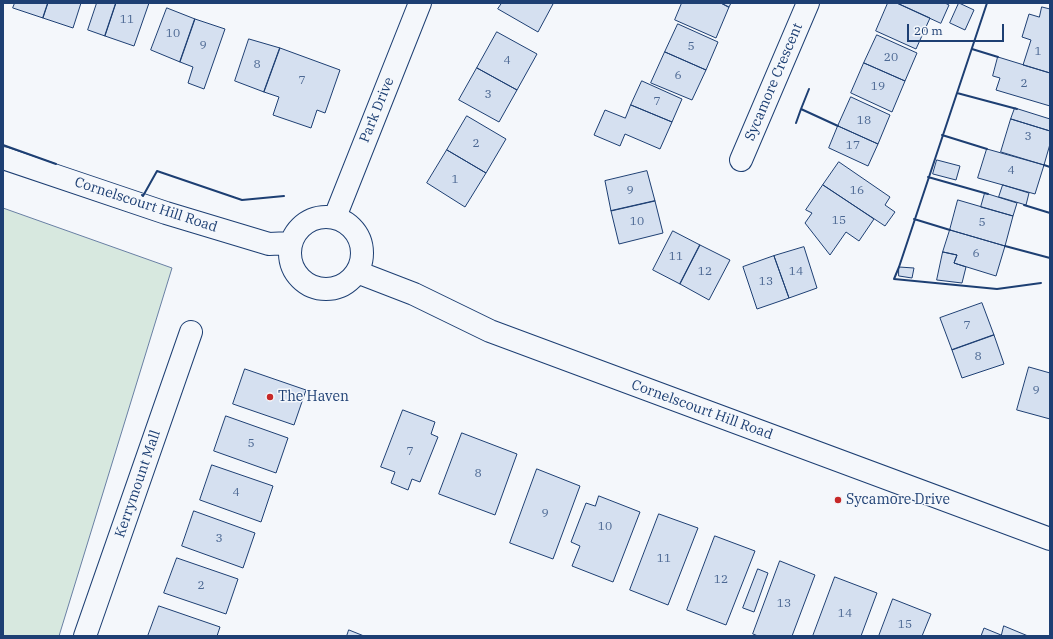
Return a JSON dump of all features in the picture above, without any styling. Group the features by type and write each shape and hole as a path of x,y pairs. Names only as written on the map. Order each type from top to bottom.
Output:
{"main road":[{"name":"Park Drive","path":"335,217 420,3"},
{"name":"Sycamore Crescent","path":"741,160 808,3"},
{"name":"Cornelscourt Hill Road","path":"3,158 166,213 269,244 290,243"},
{"path":"324,216 335,217 354,229 360,239 362,250 361,261 357,272 349,281 340,287 329,289 317,288 306,284 298,276 292,266 289,255 290,243 302,224 313,218 324,216"},
{"name":"Cornelscourt Hill Road","path":"357,272 414,294 490,331 1050,539"},
{"name":"Kerrymount Mall","path":"85,636 191,332"}],"shaded area":[{"path":"3,208 172,268 59,636 3,636"}],"building":[{"path":"15,3 48,3 43,18 13,8"},
{"path":"48,3 81,3 73,28 43,18"},
{"path":"97,3 116,3 105,36 88,30"},
{"path":"116,3 149,3 134,46 105,36"},
{"path":"502,3 553,4 538,32 498,9"},
{"path":"682,3 721,3 729,7 716,38 675,20"},
{"path":"721,3 731,3 729,7"},
{"path":"888,3 897,3 930,18 916,49 876,31"},
{"path":"897,3 945,3 949,5 941,23"},
{"path":"959,3 974,10 965,30 950,23"},
{"path":"1042,7 1050,9 1050,73 1023,65 1031,40 1022,37 1029,14 1039,17"},
{"path":"167,8 195,19 180,62 151,50"},
{"path":"195,19 225,29 204,89 188,83 193,67 180,62"},
{"path":"678,24 718,42 706,70 665,52"},
{"path":"497,32 537,54 517,90 477,68"},
{"path":"877,35 917,53 905,81 864,63"},
{"path":"249,39 280,48 264,92 235,81"},
{"path":"280,48 340,70 325,113 317,110 311,128 273,115 279,97 264,92"},
{"path":"665,52 706,70 692,100 651,83"},
{"path":"998,57 1050,73 1050,106 996,90 1000,78 993,76"},
{"path":"864,63 905,81 892,112 851,93"},
{"path":"477,68 517,90 499,122 459,100"},
{"path":"642,81 682,99 672,122 631,105"},
{"path":"851,97 890,115 878,144 838,126"},
{"path":"631,105 672,122 660,149 625,134 620,146 594,135 605,110 625,118"},
{"path":"1015,108 1050,119 1050,131 1011,119"},
{"path":"467,116 506,139 486,173 447,150"},
{"path":"1011,119 1050,131 1050,144 1044,165 1001,152"},
{"path":"838,126 878,144 868,166 829,148"},
{"path":"987,149 1044,165 1035,194 978,178"},
{"path":"447,150 486,173 465,207 427,183"},
{"path":"937,160 960,166 956,180 933,174"},
{"path":"839,162 890,197 885,205 895,212 885,226 823,185"},
{"path":"647,171 655,201 611,211 605,181"},
{"path":"823,185 874,219 859,241 846,232 830,255 805,223 812,213 806,210"},
{"path":"1003,185 1029,193 1026,205 999,197"},
{"path":"985,193 1017,203 1013,216 981,207"},
{"path":"958,200 1013,216 1005,246 950,230"},
{"path":"655,201 663,233 619,244 611,211"},
{"path":"950,230 1005,246 996,276 954,263 957,255 943,252"},
{"path":"673,231 700,245 680,284 653,270"},
{"path":"700,245 730,260 709,300 680,284"},
{"path":"804,247 817,288 789,298 774,256"},
{"path":"943,252 957,255 954,263 966,267 962,283 937,280"},
{"path":"774,256 789,298 757,309 743,267"},
{"path":"899,267 914,268 912,278 899,276"},
{"path":"982,303 994,335 952,350 940,318"},
{"path":"994,335 1004,364 962,378 952,350"},
{"path":"1029,367 1050,373 1050,419 1017,410"},
{"name":"The Haven","path":"245,369 306,390 294,425 233,404"},
{"path":"403,410 435,422 431,434 438,437 420,482 412,479 408,490 391,483 395,472 381,467"},
{"path":"226,416 288,438 276,473 214,451"},
{"path":"462,433 517,454 495,515 439,494"},
{"path":"212,465 273,486 261,522 200,500"},
{"path":"537,469 580,486 553,559 510,543"},
{"path":"599,496 640,512 613,582 572,566 580,546 571,542 586,503 595,506"},
{"path":"194,511 255,533 243,568 182,546"},
{"path":"659,514 698,528 668,605 630,590"},
{"path":"715,536 755,551 726,625 687,610"},
{"path":"177,558 238,579 226,614 164,593"},
{"path":"780,561 815,575 792,636 758,636 753,634"},
{"path":"758,569 768,573 754,612 743,608"},
{"path":"835,577 877,593 861,636 813,636"},
{"path":"893,599 931,614 922,636 879,636"},
{"path":"159,606 220,627 217,636 148,636"},
{"path":"1004,626 1028,636 981,636 984,628 1001,635"},
{"path":"349,630 364,636 347,636"}],"wall":[{"path":"987,3 894,279 997,289 1041,283"},
{"path":"972,49 998,57"},
{"path":"801,109 809,89"},
{"path":"957,93 1017,109"},
{"path":"796,123 801,109 838,126"},
{"path":"942,135 987,149"},
{"path":"3,145 56,164"},
{"path":"1044,165 1050,167"},
{"path":"142,195 143,196 157,171 242,200 284,196"},
{"path":"928,177 988,194"},
{"path":"1024,205 1050,213"},
{"path":"914,219 950,230"},
{"path":"1005,246 1050,258"}],"place":[{"name":"The Haven","path":"270,397"},
{"name":"Sycamore Drive","path":"838,500"}]}
